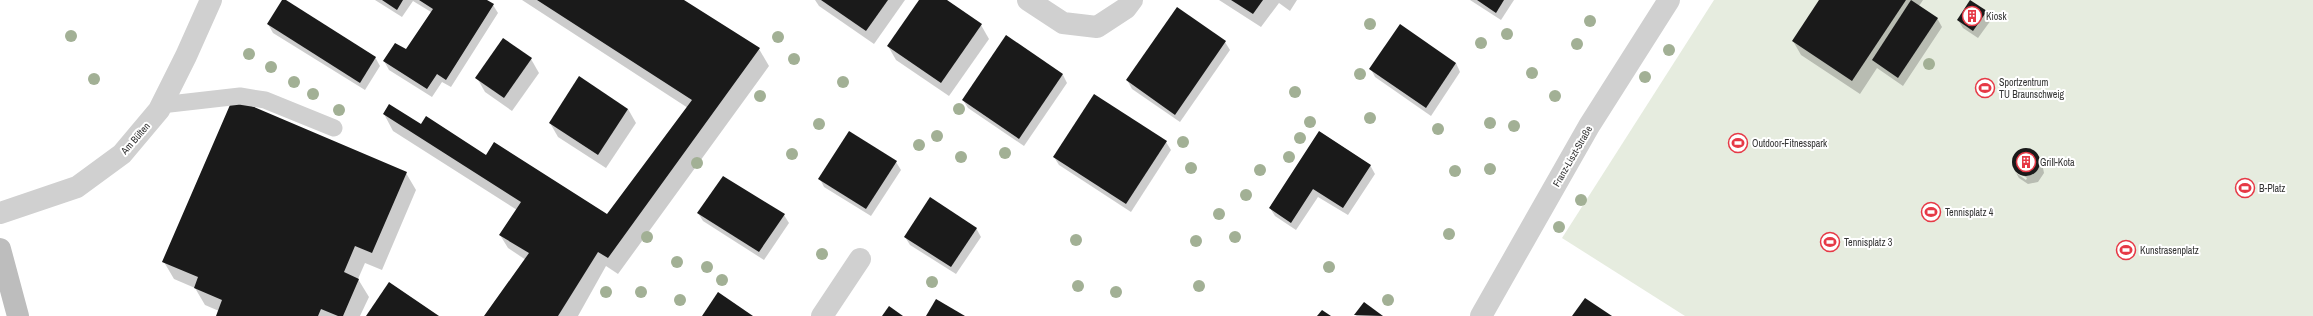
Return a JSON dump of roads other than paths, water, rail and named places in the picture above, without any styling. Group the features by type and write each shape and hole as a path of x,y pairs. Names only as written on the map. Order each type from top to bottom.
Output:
{"main road":[{"path":"0,249 18,316"}],"street":[{"name":"Am Bülten","path":"0,213 77,187 122,154 161,105 186,56 211,0"},
{"path":"1028,0 1063,23 1097,27 1126,8 1132,0"},
{"name":"Franz-Liszt-Straße","path":"1481,316 1589,126 1669,0"},
{"path":"822,316 860,259"}],"lane":[{"path":"161,105 240,96 265,100 334,128"}],"place":[{"name":"Kiosk","path":"1972,16"},
{"name":"Sportzentrum TU Braunschweig","path":"1985,88"},
{"name":"Outdoor-Fitnesspark","path":"1738,143"},
{"name":"Grill-Kota","path":"2026,162"},
{"name":"B-Platz","path":"2245,188"},
{"name":"Tennisplatz 4","path":"1931,212"},
{"name":"Tennisplatz 3","path":"1830,242"},
{"name":"Kunstrasenplatz","path":"2126,250"}]}
